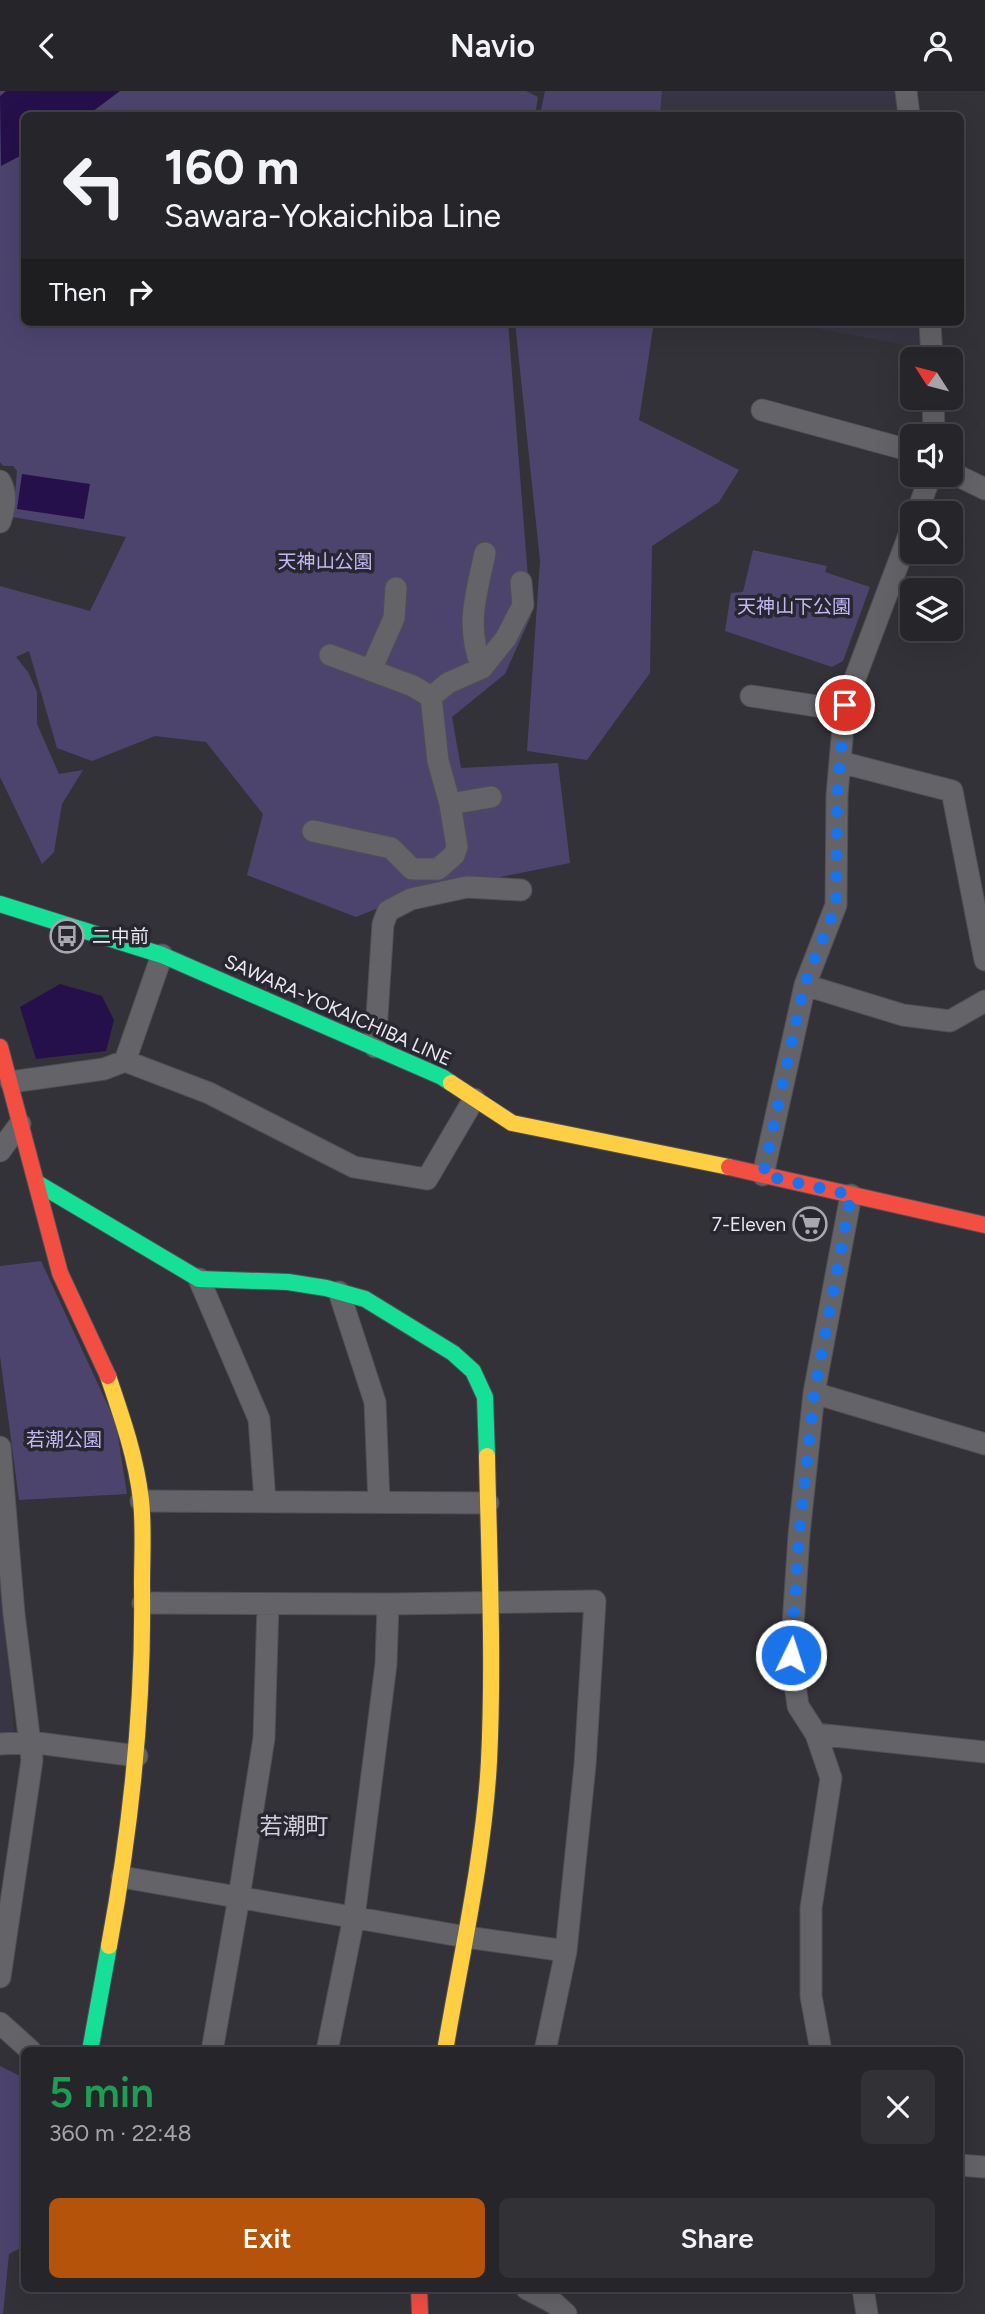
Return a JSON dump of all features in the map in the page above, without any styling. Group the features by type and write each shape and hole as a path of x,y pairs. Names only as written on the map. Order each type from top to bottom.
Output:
{"street":[{"path":"906,91 909,112"},
{"path":"930,326 931,347"},
{"path":"762,410 900,448"},
{"path":"963,478 985,489"},
{"path":"0,481 4,488 4,512 0,521"},
{"path":"482,668 475,649 472,615 485,553"},
{"path":"763,1175 804,985 836,905 837,795 845,705 900,559"},
{"path":"431,697 448,683 482,668 506,638 523,605 521,582"},
{"path":"371,670 394,618 396,588"},
{"path":"330,655 413,686 431,697"},
{"path":"751,696 823,707 843,718"},
{"path":"313,831 391,849 412,869 438,869 454,855 457,847 450,804 438,761 431,697"},
{"path":"839,762 952,791 985,960"},
{"path":"450,804 491,797"},
{"path":"454,855 463,864 467,887"},
{"path":"375,1047 383,924 388,911 411,899 467,887 521,890"},
{"name":"SAWARA-YOKAICHIBA LINE","path":"0,904 162,955 442,1077 512,1123 985,1224"},
{"path":"125,1061 162,955"},
{"path":"804,985 904,1015 950,1021 985,1001"},
{"path":"0,1047 60,1273 105,1367 131,1445 141,1501 143,1602 137,1756 122,1877 91,2047"},
{"path":"11,1082 104,1069 125,1061 209,1093 354,1167 427,1179 474,1099"},
{"path":"0,1151 20,1124"},
{"path":"37,1183 199,1279 288,1282 339,1291 365,1299 453,1353 473,1371 485,1397 492,1692 489,1763 479,1851 446,2047"},
{"path":"820,2047 811,1996 811,1908 831,1778 816,1734 798,1706 791,1655 799,1535 814,1394 851,1195"},
{"path":"199,1279 259,1419 265,1501"},
{"path":"339,1291 375,1402 379,1502"},
{"path":"814,1394 985,1444"},
{"path":"0,1447 14,1614 32,1760 9,1865 0,1977"},
{"path":"141,1501 488,1503"},
{"path":"143,1602 388,1604 595,1601 584,1765 566,1951 546,2047"},
{"path":"213,2047 264,1738 268,1604"},
{"path":"328,2047 354,1917 386,1664 388,1604"},
{"path":"816,1734 984,1749"},
{"path":"0,1744 30,1742 137,1756"},
{"path":"122,1877 466,1937 566,1951"},
{"path":"0,2023 27,2047"},
{"path":"963,2165 985,2167"},
{"path":"419,2292 419,2314"},
{"path":"533,2292 554,2303 566,2314"},
{"path":"863,2292 867,2314"}],"shaded area":[{"path":"6,91 120,91 92,112 21,112 21,156 1,166 0,96"},
{"path":"662,91 898,91 901,112 660,112"},
{"path":"805,326 923,326 925,347"},
{"path":"22,474 90,484 84,519 17,509"},
{"path":"60,984 102,996 114,1020 106,1051 36,1059 20,1007"},
{"path":"0,1554 14,1730 0,1735"}],"green space":[{"name":"天神山公園","path":"0,91 526,91 538,97 536,112 21,112 21,326 508,326 531,616 505,674 452,717 461,768 558,763 570,863 411,895 356,917 247,875 263,814 206,742 155,736 92,761 57,748 29,651 16,657 28,672 37,692 37,724 59,774 83,770 62,804 54,852 42,864 0,777 0,586 90,611 126,537 13,517 17,471 13,466 3,466 0,462"},
{"path":"545,91 662,91 660,112 541,112"},
{"path":"515,326 653,326 639,420 739,470 719,502 652,546 650,673 587,760 527,751 540,561"},
{"name":"天神山下公園","path":"753,550 827,566 825,572 870,587 843,661 832,667 725,631 731,593 743,592"},
{"name":"若潮公園","path":"41,1261 116,1423 127,1494 19,1500 0,1356 0,1266"},
{"path":"0,2066 21,2076 21,2248 9,2254 3,2314 0,2314"}],"traffic: fast":[{"path":"0,904 162,955 451,1083"},
{"path":"37,1183 199,1279 288,1282 326,1288 365,1299 453,1353 473,1371 485,1397 487,1456"},
{"path":"91,2047 109,1946"}],"traffic: slow":[{"path":"451,1083 512,1123 729,1167"},
{"path":"108,1376 136,1468 143,1532 138,1721 130,1812 109,1946"},
{"path":"446,2047 477,1869 489,1761 491,1647 487,1456"}],"traffic: jam":[{"path":"0,1047 60,1273 108,1376"},
{"path":"729,1167 985,1225"},
{"path":"419,2292 420,2314"}],"place":[{"name":"二中前","path":"67,936"},
{"name":"7-Eleven","path":"810,1224"}],"district":[{"name":"若潮町","path":"294,1826"}],"route":[{"path":"791,1655 799,1535 814,1394 851,1195 763,1175 804,985 836,905 837,795 845,705"}]}
